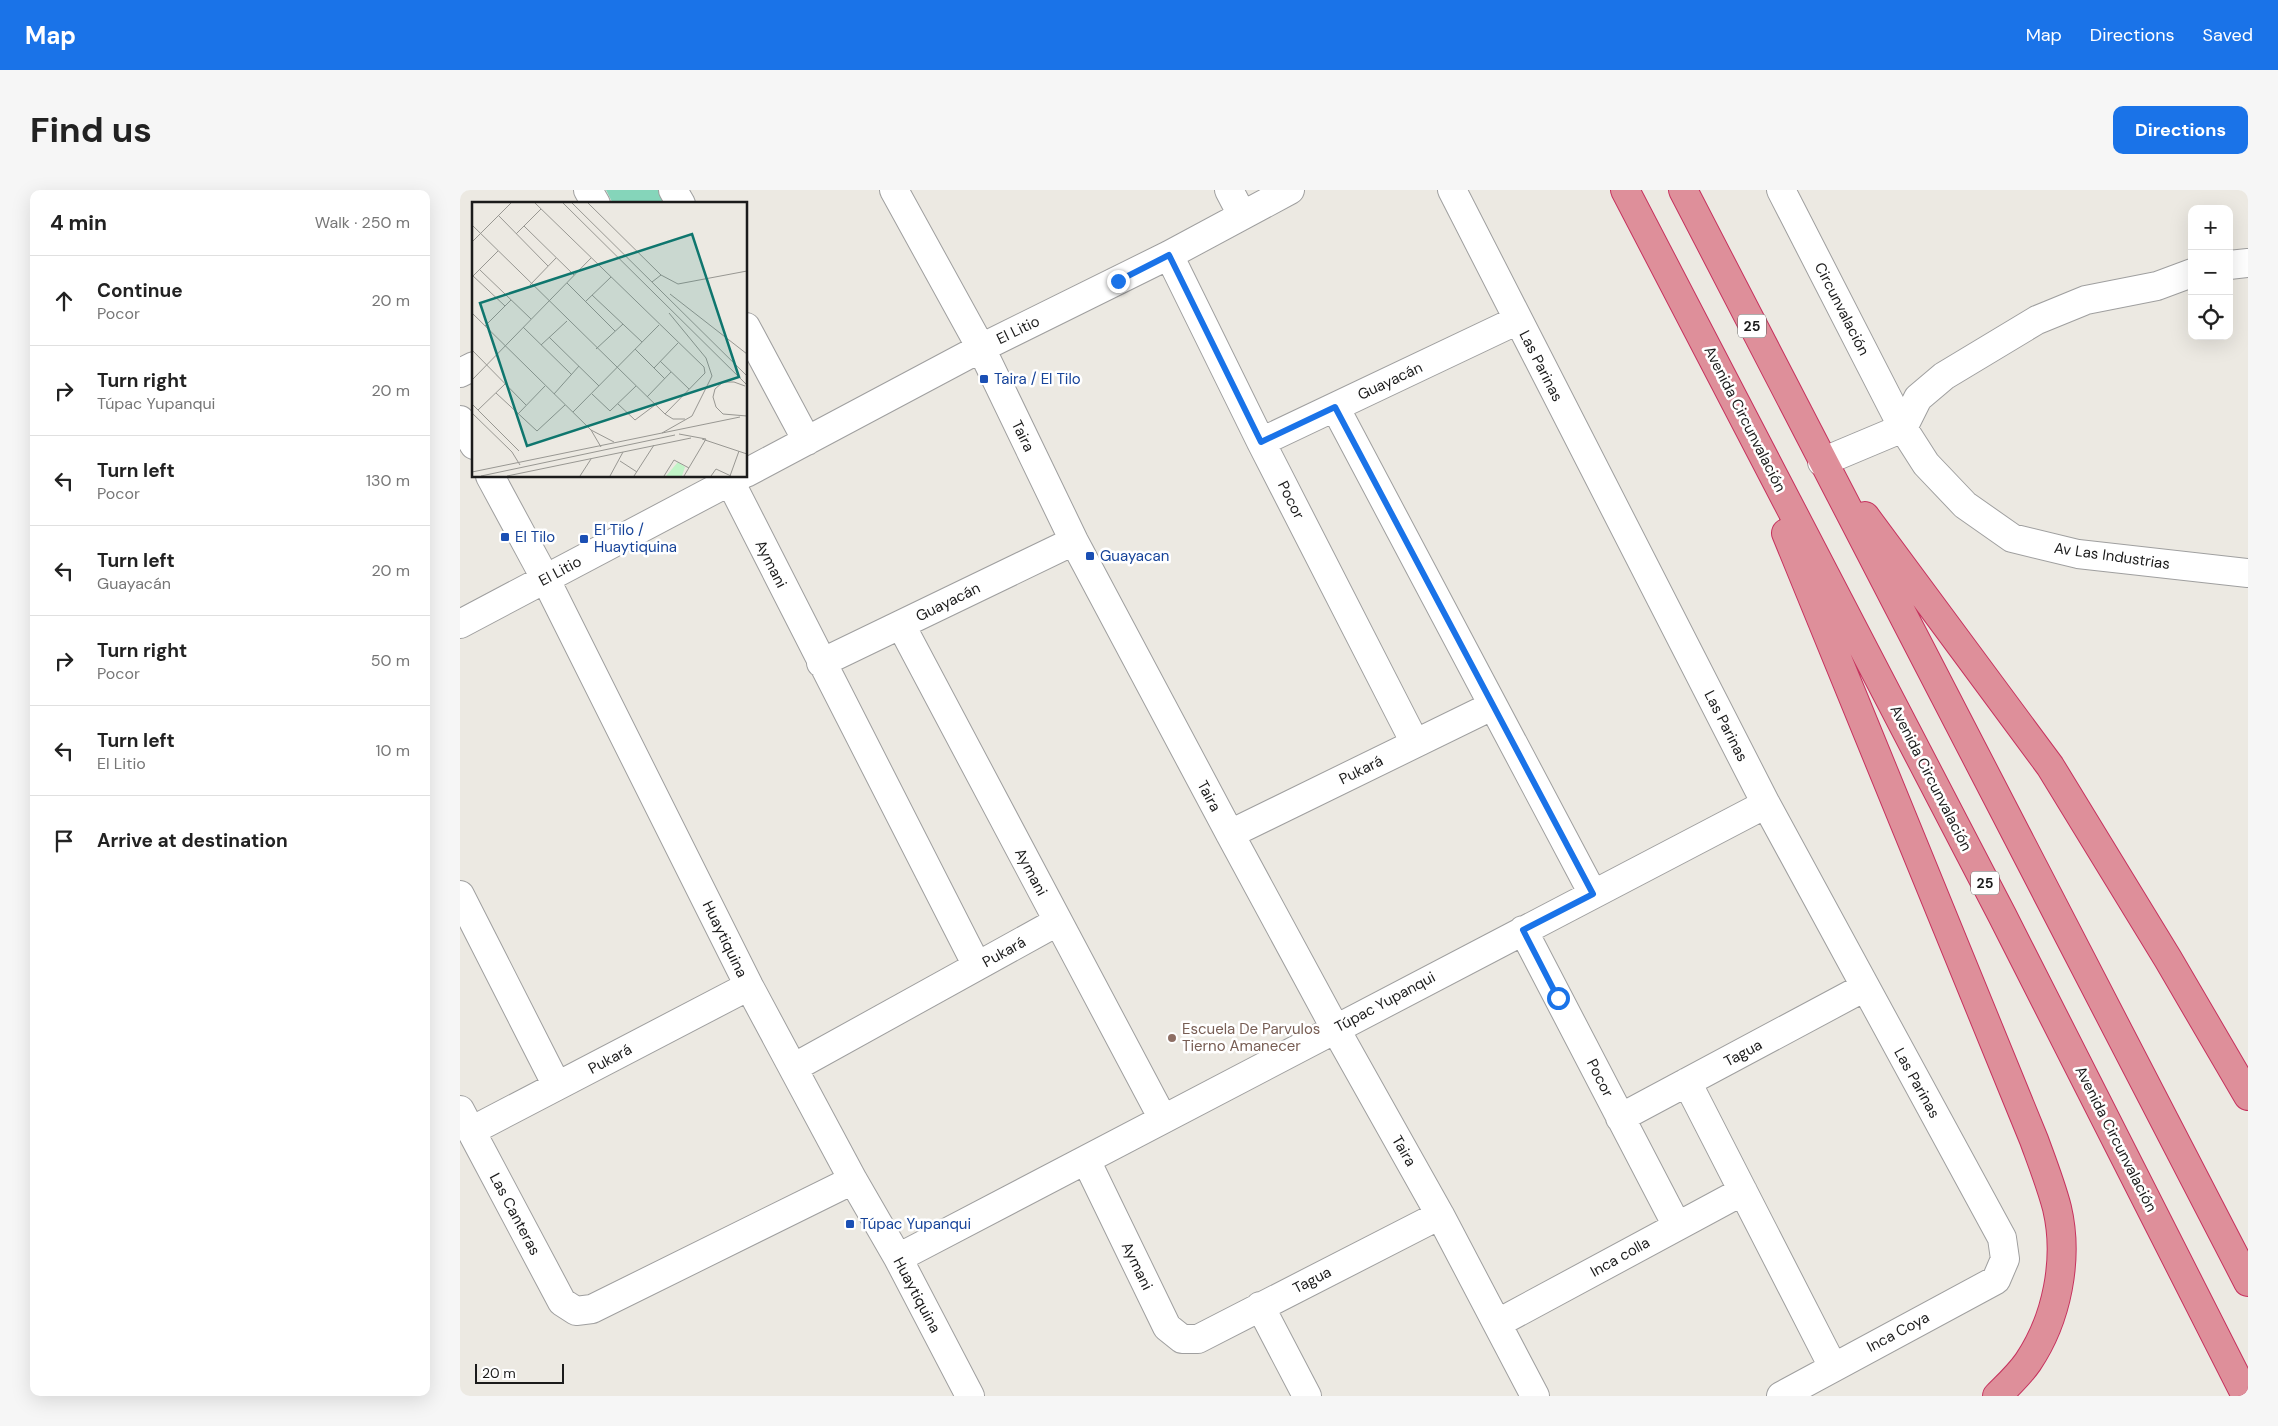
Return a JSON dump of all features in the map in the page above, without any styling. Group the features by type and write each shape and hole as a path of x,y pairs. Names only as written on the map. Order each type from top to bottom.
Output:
{"highway":[{"name":"Avenida Circunvalación","path":"1625,190 2006,924 2246,1396"},
{"name":"25","path":"1683,190 1822,462 2248,1282"},
{"path":"1720,372 2034,1140 2057,1209 2061,1235 2061,1262 2059,1282 2048,1323 2027,1363 1997,1396"},
{"path":"1822,462 1867,518 2050,766 2168,959 2248,1096"}],"street":[{"path":"588,190 595,202"},
{"path":"673,190 679,202"},
{"name":"Taira","path":"894,190 981,348 1074,541 1335,1028 1440,1215 1535,1396"},
{"path":"1229,190 1242,215"},
{"name":"El Litio","path":"748,472 981,348 1169,255 1290,190"},
{"name":"Las Parinas","path":"1452,190 1766,804 2002,1238 2005,1259"},
{"name":"Circunvalación","path":"1781,190 1903,428"},
{"name":"Pocor","path":"1169,255 1261,442 1415,744"},
{"path":"2233,265 2248,263"},
{"path":"1822,462 1903,428 1918,398 1944,376 2037,320 2086,300 2158,286 2188,275"},
{"name":"Guayacán","path":"1261,442 1518,320"},
{"path":"748,331 806,441"},
{"path":"460,373 472,367"},
{"path":"1335,407 1593,894"},
{"path":"460,420 472,441"},
{"name":"Av Las Industrias","path":"1903,428 1926,464 1965,505 2012,538 2078,554 2248,573"},
{"name":"Huaytiquina","path":"491,478 545,578 749,986 853,1180 898,1258 970,1396"},
{"name":"El Litio","path":"460,624 737,478"},
{"name":"Aymani","path":"739,478 821,663 978,966"},
{"name":"Guayacán","path":"821,663 1074,541"},
{"name":"Aymani","path":"900,625 1163,1119"},
{"name":"Pukará","path":"1230,834 1492,706"},
{"name":"Túpac Yupanqui","path":"898,1258 1766,804"},
{"path":"460,895 557,1086"},
{"name":"Pukará","path":"793,1068 1057,922"},
{"name":"Pocor","path":"1523,930 1677,1226"},
{"name":"Pukará","path":"466,1120 557,1086 749,986"},
{"name":"Tagua","path":"1620,1118 1865,987"},
{"path":"1687,1082 1833,1368"},
{"name":"Las Canteras","path":"466,1120 562,1302 576,1311 592,1309 853,1180"},
{"name":"Aymani","path":"1086,1160 1167,1327 1182,1338"},
{"name":"Inca colla","path":"1498,1323 1743,1191"},
{"name":"Tagua","path":"1182,1338 1198,1339 1440,1215"},
{"name":"Inca Coya","path":"1781,1396 1996,1280 2005,1259"},
{"path":"1260,1306 1307,1396"}],"green space":[{"path":"606,190 661,190 668,202 612,202"}],"place":[{"name":"Taira / El Tilo","path":"984,379"},
{"name":"El Tilo","path":"505,537"},
{"name":"El Tilo / Huaytiquina","path":"584,539"},
{"name":"Guayacan","path":"1090,556"},
{"name":"Escuela De Parvulos Tierno Amanecer","path":"1172,1038"},
{"name":"Túpac Yupanqui","path":"850,1224"}],"route":[{"path":"1118,281 1169,255 1261,442 1335,407 1593,894 1523,930 1558,998"}]}
